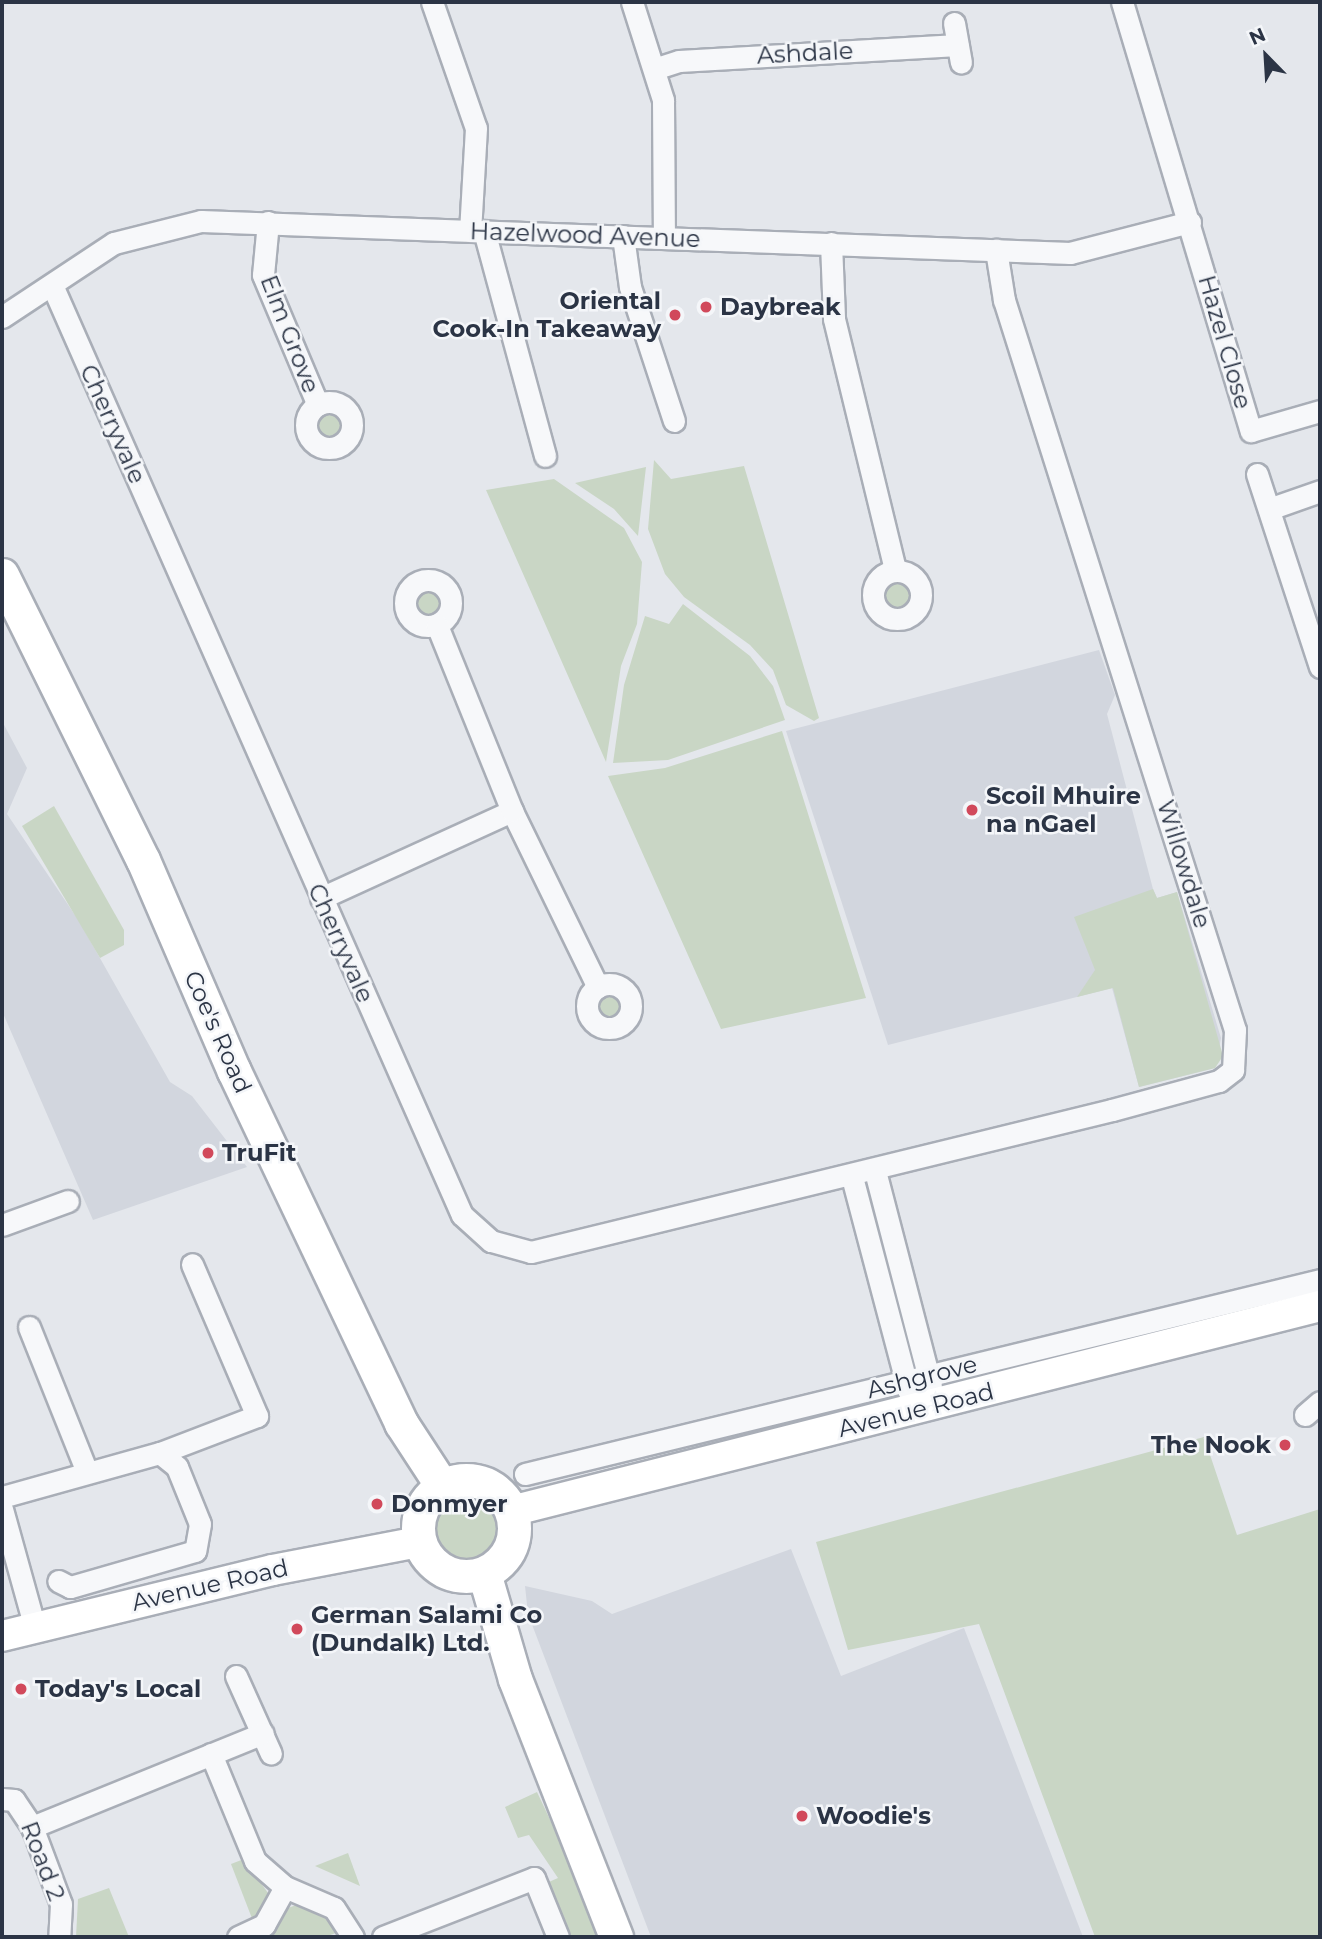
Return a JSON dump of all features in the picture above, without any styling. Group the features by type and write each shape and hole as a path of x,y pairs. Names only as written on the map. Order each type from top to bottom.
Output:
{"main road":[{"name":"Coe's Road","path":"2,575 144,860 234,1071 401,1423 442,1486"},
{"name":"Avenue Road","path":"511,1511 1320,1306"},
{"path":"482,1483 511,1511 509,1547 484,1573 468,1576 438,1568 419,1542 418,1516 442,1486 482,1483"},
{"name":"Avenue Road","path":"2,1636 272,1570 419,1542"},
{"path":"484,1573 515,1679 616,1937"}],"street":[{"path":"432,2 476,128 477,231 543,456"},
{"path":"632,2 654,69 667,150 664,237"},
{"path":"1122,2 1190,222"},
{"name":"Ashdale","path":"654,69 679,61 959,53 954,23"},
{"name":"Hazelwood Avenue","path":"2,317 114,243 145,230 201,221 1070,253 1190,222"},
{"name":"Elm Grove","path":"268,222 263,275 318,405"},
{"name":"Hazel Close","path":"1190,222 1251,431 1320,411"},
{"path":"623,236 630,287 674,421"},
{"path":"831,243 834,319 895,570"},
{"name":"Willowdale","path":"863,1174 1219,1081 1233,1070 1238,1054 1167,807 1004,300 996,250"},
{"name":"Cherryvale","path":"52,285 462,1214 491,1241 531,1252 863,1174"},
{"path":"1257,474 1320,667"},
{"path":"1269,509 1320,491"},
{"path":"437,625 512,811 598,987"},
{"path":"321,898 512,811"},
{"path":"863,1174 928,1374 925,1408"},
{"path":"863,1174 906,1381 925,1408"},
{"path":"2,1225 68,1201"},
{"path":"2,1497 160,1453 241,1426 257,1416 192,1264"},
{"name":"Ashgrove","path":"525,1474 1320,1280"},
{"path":"29,1327 87,1472"},
{"path":"58,1581 70,1587 91,1583 195,1551 200,1524 177,1467 160,1453"},
{"path":"2,1509 35,1628"},
{"path":"236,1676 271,1754"},
{"path":"32,1827 263,1733"},
{"path":"211,1754 247,1848 285,1887 334,1908 353,1937"},
{"name":"Road 2","path":"2,1799 15,1800 32,1827 61,1904 59,1937"},
{"path":"383,1937 534,1878 558,1937"},
{"path":"238,1937 264,1925 285,1887"}],"shaded area":[{"name":"Scoil Mhuire na nGael","path":"1099,650 1115,695 1107,714 1153,889 1157,898 1177,892 1221,1038 1215,1068 1139,1087 1112,988 888,1045 786,731"},
{"path":"2,721 27,768 7,814 79,921 170,1082 192,1096 247,1167 93,1220 2,1011"},
{"path":"791,1549 841,1676 964,1628 1083,1937 651,1937 528,1614 525,1586 592,1601 612,1614"}],"green space":[{"path":"328,412 338,416 342,426 338,436 328,440 318,436 314,426 318,416"},
{"path":"654,460 671,479 744,466 819,718 814,721 786,705 773,670 750,645 684,597 665,574 648,529"},
{"path":"646,467 638,536 614,509 575,483"},
{"path":"554,479 624,528 642,562 637,624 621,666 606,762 486,490"},
{"path":"897,583 907,586 910,596 907,606 897,609 887,606 884,596 887,586"},
{"path":"428,589 438,593 442,603 438,613 428,617 418,613 414,603 418,593"},
{"path":"683,604 750,656 773,686 785,720 668,760 613,763 624,685 645,616 669,624"},
{"path":"782,731 866,998 721,1029 608,776 665,768"},
{"path":"54,806 124,930 124,945 100,958 22,826"},
{"path":"1153,889 1157,898 1177,892 1223,1056 1215,1068 1139,1087 1113,988 1077,997 1095,970 1074,917"},
{"path":"609,994 619,998 623,1008 619,1018 609,1022 599,1018 595,1008 599,998"},
{"path":"1204,1437 1237,1535 1320,1509 1320,1937 1095,1937 979,1624 848,1650 816,1542"},
{"path":"467,1494 486,1500 496,1510 502,1529 496,1548 486,1558 467,1564 448,1558 438,1548 432,1529 438,1510 448,1500"},
{"path":"537,1792 579,1881 600,1937 553,1937 535,1888 558,1878 529,1835 518,1838 505,1807"},
{"path":"348,1853 360,1886 315,1866"},
{"path":"244,1859 268,1893 268,1905 253,1921 231,1864"},
{"path":"109,1888 129,1937 76,1937 78,1899"},
{"path":"302,1903 321,1910 344,1930 325,1937 268,1937 288,1908"}],"place":[{"name":"Daybreak","path":"706,307"},
{"name":"Oriental Cook-In Takeaway","path":"675,315"},
{"name":"Scoil Mhuire na nGael","path":"972,810"},
{"name":"TruFit","path":"208,1153"},
{"name":"The Nook","path":"1285,1445"},
{"name":"Donmyer","path":"377,1504"},
{"name":"German Salami Co (Dundalk) Ltd.","path":"297,1629"},
{"name":"Today's Local","path":"21,1689"},
{"name":"Woodie's","path":"802,1816"}]}
